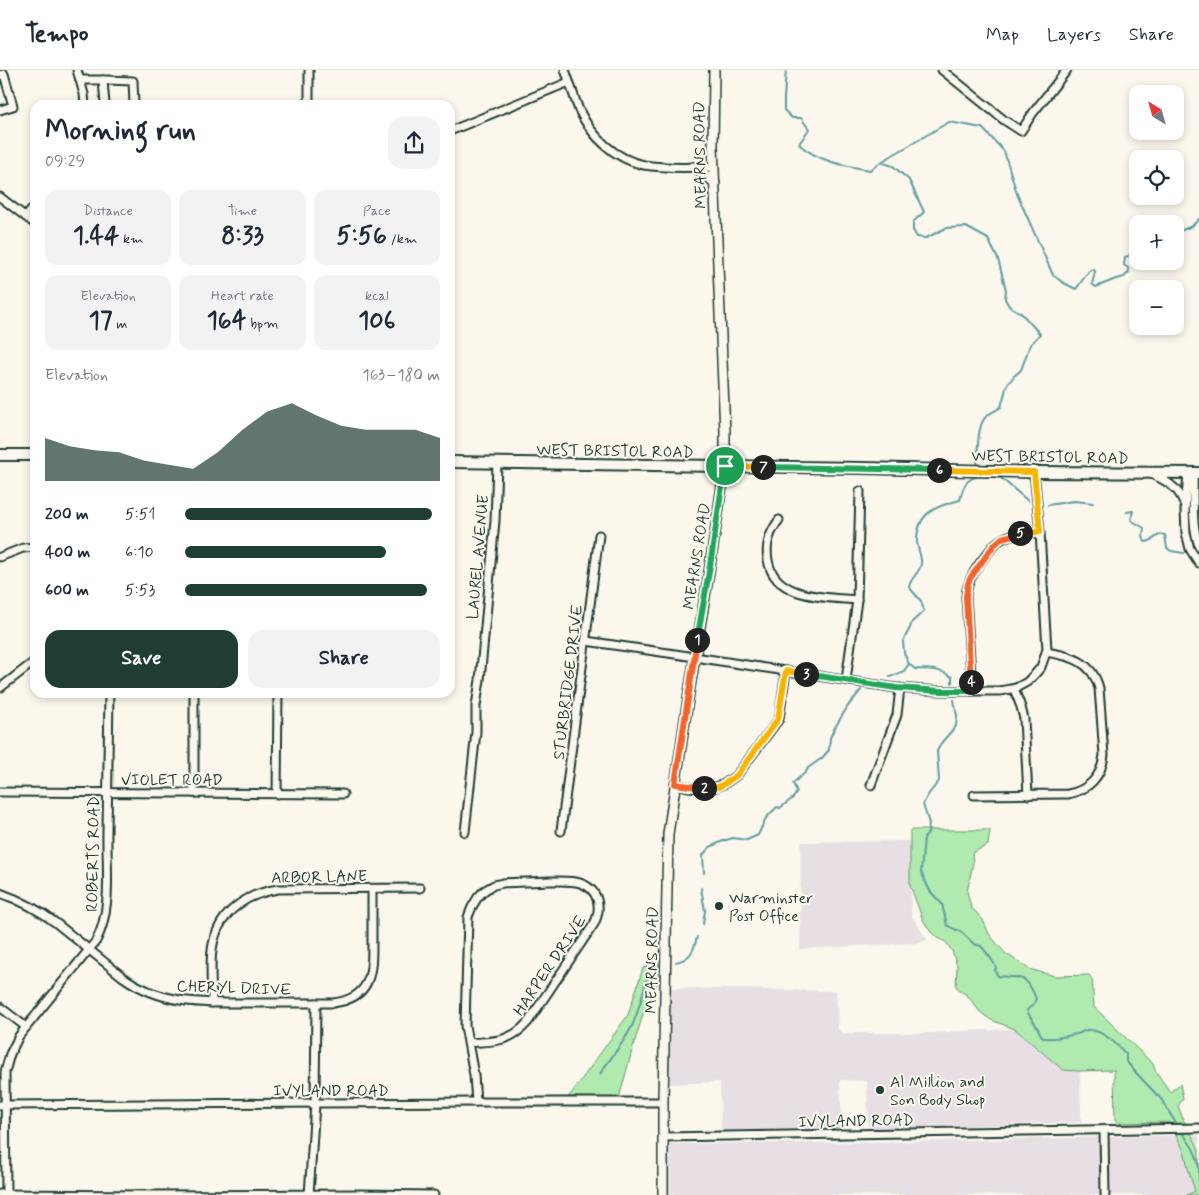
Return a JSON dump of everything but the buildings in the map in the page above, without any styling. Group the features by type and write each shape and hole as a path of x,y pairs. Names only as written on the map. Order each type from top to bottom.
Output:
{"main road":[{"path":"0,455 30,455"},
{"name":"WEST BRISTOL ROAD","path":"455,462 1193,473"}],"street":[{"path":"77,70 85,100"},
{"path":"309,70 309,100"},
{"path":"565,70 579,109 590,129 604,145 621,157 643,165 714,167"},
{"name":"MEARNS ROAD","path":"663,1195 668,834 725,466 714,167 714,70"},
{"path":"942,70 1004,120 1021,130 1067,70"},
{"path":"0,74 4,74 13,106 0,110"},
{"path":"80,80 133,81 134,100"},
{"path":"103,80 105,100"},
{"path":"455,129 569,82"},
{"path":"693,167 707,175 715,184"},
{"path":"0,197 30,220"},
{"path":"26,217 30,212"},
{"name":"LAUREL AVENUE","path":"465,832 495,521 497,463"},
{"path":"586,641 900,688 941,691 1000,691 1014,689 1027,682 1036,673 1046,652 1047,640 1040,532 1034,472"},
{"path":"1148,473 1168,482 1182,498 1185,510 1187,539 1190,549 1199,563"},
{"path":"1185,510 1193,473"},
{"path":"1193,473 1194,513 1199,546"},
{"path":"846,680 857,600 860,491"},
{"path":"1194,513 1199,499"},
{"path":"779,520 772,531 767,545 771,572 776,579 781,584 799,593 857,600"},
{"path":"972,691 966,597 968,583 998,541 1016,534 1040,532"},
{"name":"STURBRIDGE DRIVE","path":"561,831 599,535"},
{"path":"0,557 23,548 30,547"},
{"path":"974,795 1068,794 1081,791 1093,782 1098,775 1104,762 1104,755 1099,688 1094,674 1076,659 1046,652"},
{"path":"0,688 30,665"},
{"path":"675,784 695,788 710,788 724,784 737,775 778,719 786,671"},
{"path":"871,785 897,715 900,688"},
{"path":"1014,689 1024,719 1028,795"},
{"name":"ROBERTS ROAD","path":"4,1194 3,1105 6,1065 13,1044 89,950 100,934 105,918 109,698"},
{"path":"194,698 194,793"},
{"path":"277,794 278,698"},
{"name":"VIOLET ROAD","path":"0,792 343,794"},
{"name":"HARPER DRIVE","path":"468,1043 499,1041 511,1037 521,1031 528,1022 598,916 599,904 595,894 588,886 579,882 566,881 503,882 485,890 472,907 468,917 465,1026 468,1043 476,1083 476,1102"},
{"name":"ARBOR LANE","path":"212,1003 212,952 215,937 228,914 242,902 258,893 278,889 420,888"},
{"name":"CHERYL DRIVE","path":"0,893 23,902 41,912 123,977 143,989 169,998 212,1003 333,1003 349,1000 360,991 369,979 372,963 372,889"},
{"path":"309,1195 315,1104 316,1003"},
{"path":"0,1007 26,1027"},
{"name":"IVYLAND ROAD","path":"3,1105 663,1102"},
{"name":"IVYLAND ROAD","path":"663,1137 1199,1128"},
{"path":"1104,1130 1105,1195"},
{"path":"4,1194 434,1195"}],"shaded area":[{"path":"910,841 911,914 927,940 919,943 800,949 801,842"},
{"path":"670,988 836,991 838,1028 842,1033 934,1033 1015,1029 1063,1069 1080,1071 1081,1122 868,1128 867,1081 840,1080 842,1128 721,1131 720,1082 667,1084"},
{"path":"1199,1135 1199,1195 669,1195 669,1144 888,1142"}],"green space":[{"path":"910,830 990,830 988,845 972,853 973,863 967,892 971,907 983,920 989,934 1005,953 1029,969 1055,976 1089,975 1092,979 1094,1007 1153,1064 1170,1092 1180,1084 1183,1098 1178,1106 1199,1150 1199,1195 1187,1195 1195,1191 1184,1151 1170,1122 1118,1123 1115,1121 1114,1070 1063,1070 1015,1029 991,1020 980,1012 967,995 956,986 957,966 952,951 946,942 937,938 931,932 923,920 910,885"},
{"path":"659,963 659,982 652,990 645,1008 619,1098 568,1097 628,1015 643,968"}],"waterway":[{"path":"786,70 784,110 792,118 801,118 809,129 799,144 815,155 851,167 870,170 949,122 982,128 1004,151 1017,194 1053,275 1076,289 1089,271 1094,269 1092,284 1096,287 1124,277 1129,272 1128,268 1124,265 1125,257 1129,256"},
{"path":"881,162 893,166 909,180 924,212 913,222 913,230 917,237 926,238 946,228 966,227 988,239 998,259 1006,290 1005,299 1009,306 1021,313 1040,334 1030,345 1021,370 1007,385 1001,407 984,419 978,440 978,466"},
{"path":"1184,229 1192,226 1199,219"},
{"path":"982,475 1001,478 1028,501"},
{"path":"952,683 952,677 943,672 915,669 909,664 904,653 903,641 912,622 924,611 921,601 909,587 921,564 917,541 920,523 936,508 960,500 966,483 972,478 982,476"},
{"path":"1048,505 1074,501 1093,503"},
{"path":"1127,512 1133,511 1131,520 1144,528 1143,537 1145,542 1162,534 1165,535 1167,548 1171,551 1184,553"},
{"path":"890,677 904,671 908,665"},
{"path":"704,873 703,855 710,847 733,838 747,840 758,835 766,818 777,807 780,808 793,798 797,792 793,783 829,750 830,738 834,729 848,706 861,690"},
{"path":"954,700 957,716 956,726 937,751 939,781 923,804 929,823 928,833 924,838 921,872 930,891 942,904 947,925 960,931 974,944 981,946 996,967 995,971 998,976 1018,978 1026,981 1036,999 1027,1010 1042,1036 1045,1038 1059,1037 1077,1034 1085,1030 1096,1031 1106,1036 1126,1054 1126,1061 1161,1099 1177,1125"},
{"path":"701,888 705,911 703,924"},
{"path":"676,962 685,959 691,953 697,937"},
{"path":"600,1074 631,1028 647,978 657,973"},
{"path":"1181,1131 1197,1158 1199,1182"}],"place":[{"name":"Warminster Post Office","path":"719,906"},
{"name":"Al Million and Son Body Shop","path":"880,1090"}],"route":[{"path":"725,466 1034,472 1040,532 1016,534 998,541 971,577 966,590 972,691 896,688 786,671 780,716 737,775 718,787 702,788 675,784 725,466"}]}
